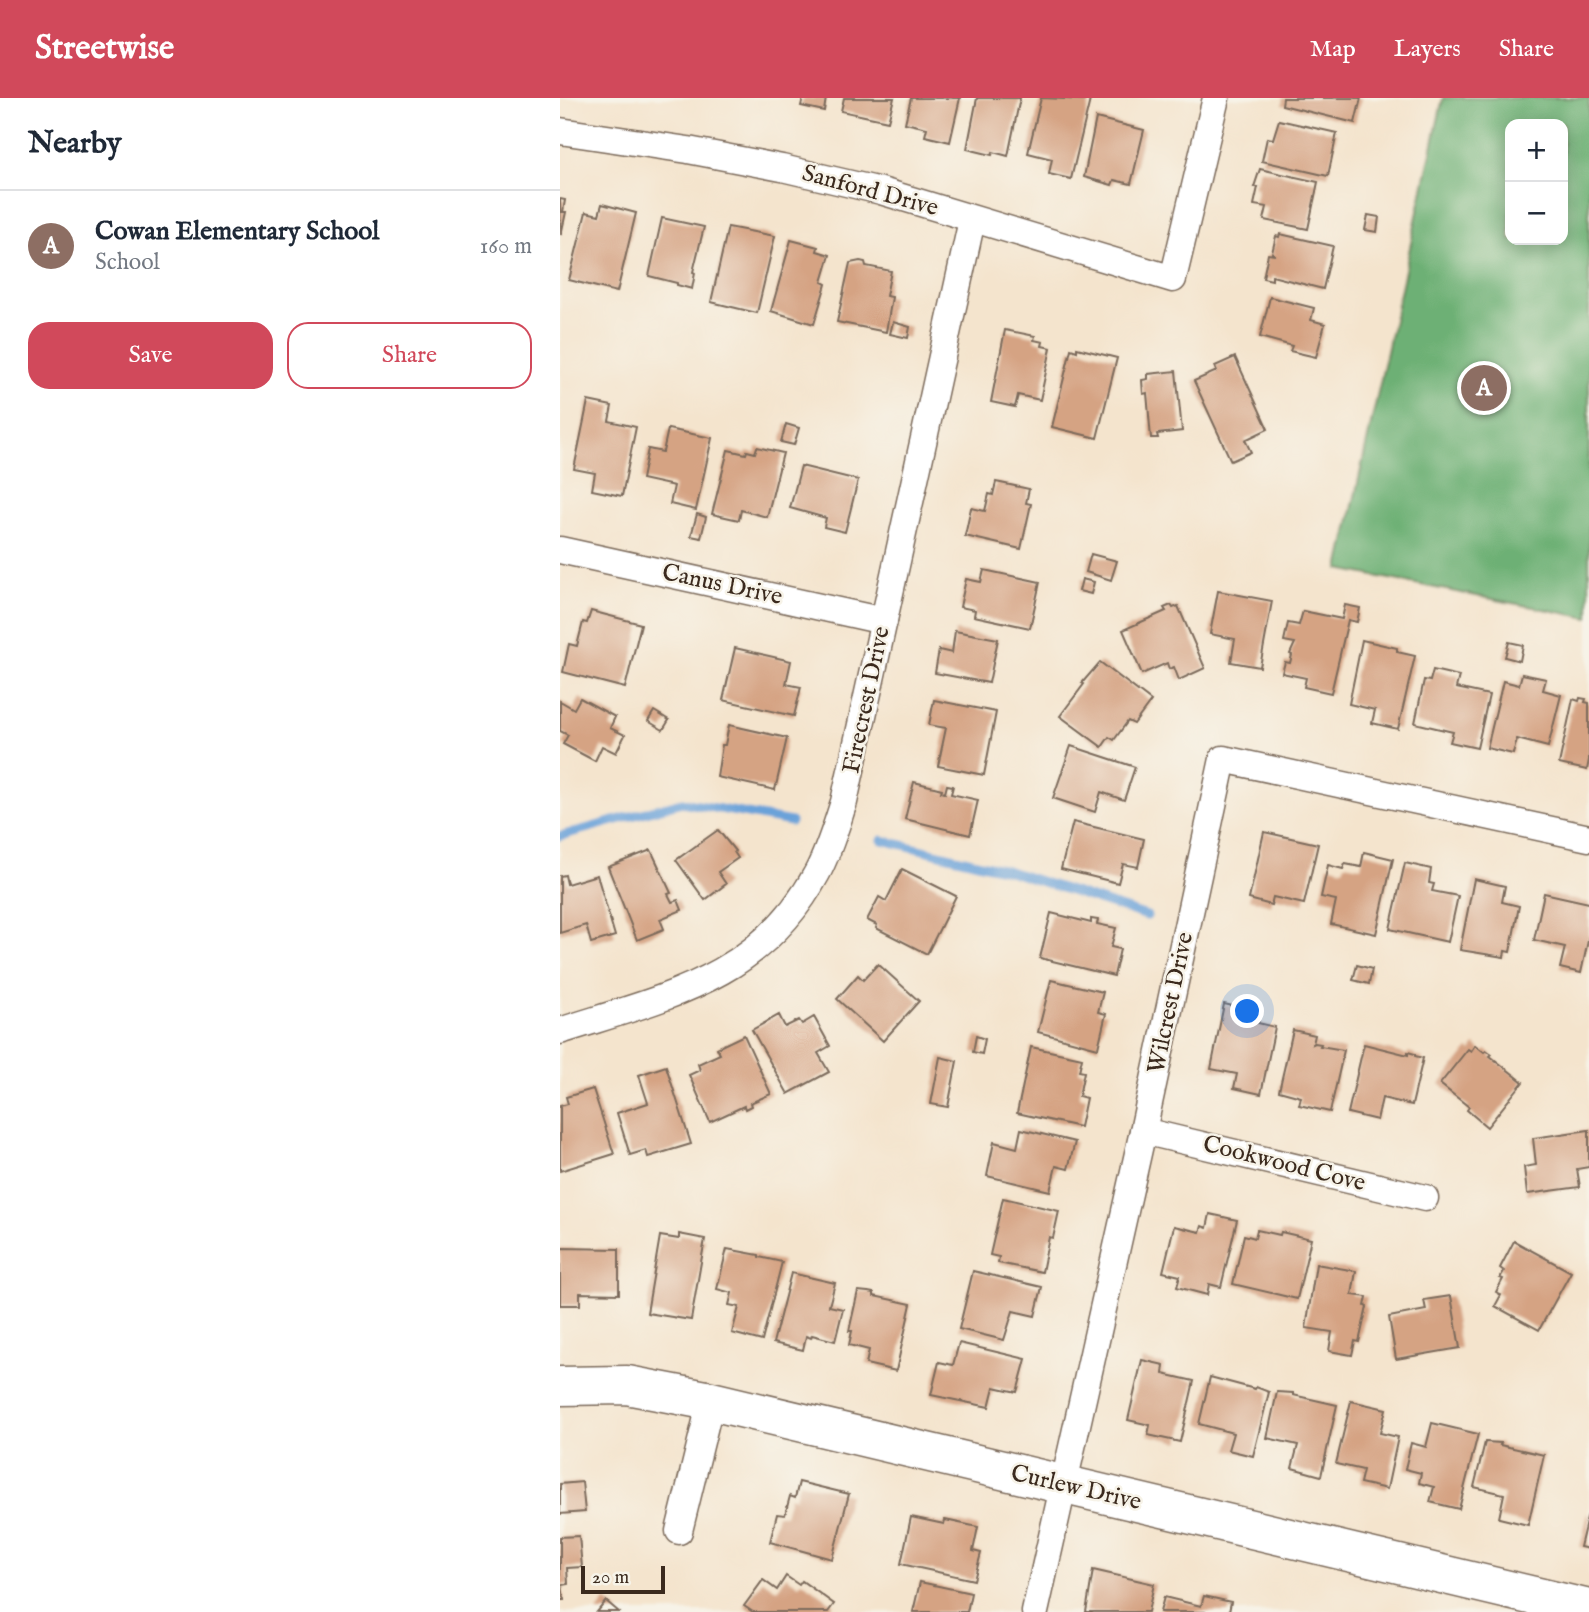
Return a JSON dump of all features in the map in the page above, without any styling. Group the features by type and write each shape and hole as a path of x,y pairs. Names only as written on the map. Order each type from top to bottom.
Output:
{"street":[{"name":"Sanford Drive","path":"560,131 688,150 881,191 1173,279 1216,98"},
{"name":"Firecrest Drive","path":"560,1031 677,993 705,982 738,963 768,939 791,913 817,872 845,802 972,220"},
{"name":"Canus Drive","path":"560,550 884,621"},
{"name":"Wilcrest Drive","path":"1035,1612 1223,758 1589,838"},
{"name":"Cookwood Cove","path":"1143,1130 1425,1198"},
{"name":"Curlew Drive","path":"560,1386 627,1385 711,1401 1589,1609"},
{"path":"679,1531 711,1401"}],"green space":[{"path":"1443,98 1589,98 1589,618 1339,569"}],"building":[{"path":"803,98 826,98 824,111 801,106"},
{"path":"844,98 894,98 888,121 841,111"},
{"path":"911,98 960,98 950,142 925,136 927,128 905,123"},
{"path":"977,98 1020,98 1008,156 967,149"},
{"path":"1041,98 1090,100 1071,179 1049,174 1052,159 1028,153"},
{"path":"1283,98 1361,98 1355,123 1282,105"},
{"path":"1096,118 1144,130 1131,184 1114,180 1112,185 1084,177"},
{"path":"1279,120 1337,133 1328,176 1262,161 1267,138 1273,139"},
{"path":"1260,169 1318,182 1308,229 1264,220 1267,207 1254,205 1258,187 1254,187"},
{"path":"560,199 565,200 563,212 566,212 561,235"},
{"path":"602,204 636,213 617,292 569,280 586,212 599,215"},
{"path":"1368,215 1379,217 1377,232 1365,230"},
{"path":"662,218 704,227 693,272 692,289 649,276"},
{"path":"728,227 775,236 757,313 711,302"},
{"path":"1280,234 1333,246 1323,289 1272,276 1272,280 1263,278 1268,254 1275,255 1272,253 1276,236 1279,237"},
{"path":"791,240 818,247 817,251 830,255 822,282 826,284 814,324 771,311"},
{"path":"865,262 866,266 891,271 886,296 892,297 886,332 837,322 850,263"},
{"path":"1270,297 1314,308 1311,320 1325,324 1316,357 1290,351 1292,346 1260,337"},
{"path":"893,322 910,327 908,338 890,334"},
{"path":"1005,330 1035,336 1034,340 1043,342 1042,346 1051,348 1040,400 1018,395 1015,407 991,402"},
{"path":"1077,348 1117,358 1097,438 1052,427 1071,349 1077,351"},
{"path":"1235,357 1268,429 1245,440 1251,452 1231,461 1194,381 1217,371 1215,366"},
{"path":"1176,371 1182,431 1157,434 1158,438 1151,438 1147,393 1143,394 1142,380 1148,379 1148,374"},
{"path":"588,401 612,406 609,421 636,427 622,496 592,490 595,473 574,469"},
{"path":"786,424 799,428 794,445 781,442"},
{"path":"668,429 712,438 696,510 670,504 674,486 642,479 648,449 663,452"},
{"path":"757,447 783,453 767,517 741,510 739,520 712,514 728,450 746,454 747,451 755,453"},
{"path":"801,466 858,480 845,532 824,527 826,518 790,508"},
{"path":"996,482 1029,489 1026,503 1031,504 1021,549 965,536 971,508 985,511 989,494 993,495"},
{"path":"697,514 706,517 701,538 691,536"},
{"path":"1091,554 1117,561 1111,580 1086,572"},
{"path":"984,570 1040,582 1030,628 974,616 975,610 960,607 966,579 981,582"},
{"path":"1082,579 1094,582 1091,594 1079,591"},
{"path":"1218,591 1272,601 1260,667 1231,662 1235,639 1210,634"},
{"path":"1171,605 1173,608 1178,606 1205,668 1179,680 1174,667 1169,669 1167,663 1142,674 1123,630 1166,611 1164,608"},
{"path":"1345,605 1360,608 1357,622 1348,620 1331,693 1304,687 1306,678 1282,673 1285,662 1290,663 1290,654 1295,643 1284,641 1288,623 1299,625 1303,611 1342,619"},
{"path":"591,611 641,624 625,688 563,672 569,644 577,646 583,622 587,623"},
{"path":"955,631 998,639 989,683 935,673 939,650 952,653"},
{"path":"1362,640 1397,648 1397,652 1415,656 1398,729 1372,723 1375,710 1349,704"},
{"path":"1509,642 1523,645 1520,661 1505,657"},
{"path":"735,648 791,661 786,684 801,687 794,716 723,700"},
{"path":"1100,662 1151,701 1134,724 1128,721 1114,740 1109,737 1102,747 1060,716"},
{"path":"1433,670 1459,676 1456,688 1489,695 1477,748 1450,742 1453,732 1415,723 1424,680 1430,681"},
{"path":"1522,674 1546,679 1543,690 1561,695 1548,747 1517,739 1513,754 1487,748 1503,681 1519,685"},
{"path":"580,698 615,717 610,728 625,735 616,753 602,746 595,761 563,744 568,735 560,731 560,701 574,709"},
{"path":"1580,698 1589,703 1587,770 1559,764 1573,699 1579,701"},
{"path":"934,700 996,712 984,775 938,766 946,728 929,725"},
{"path":"654,711 669,720 663,730 648,721"},
{"path":"729,725 787,738 775,790 717,777 722,745 725,745"},
{"path":"1071,746 1135,767 1124,800 1101,792 1095,812 1053,798"},
{"path":"914,782 942,789 941,792 945,793 947,785 953,786 951,794 978,800 970,835 905,819"},
{"path":"1073,822 1144,839 1138,867 1123,864 1118,883 1061,869"},
{"path":"718,830 738,858 718,872 726,884 705,900 676,860"},
{"path":"1264,832 1318,844 1304,904 1273,897 1271,905 1249,899"},
{"path":"651,850 671,893 668,894 672,902 678,900 682,910 660,919 664,929 637,940 608,867"},
{"path":"1364,852 1393,859 1376,934 1331,924 1336,900 1321,897 1328,865 1343,869 1345,864 1361,867"},
{"path":"1405,863 1431,869 1429,883 1434,884 1432,891 1458,896 1448,942 1390,929"},
{"path":"902,869 956,896 927,954 876,928 877,925 867,920 879,897 886,901"},
{"path":"565,875 567,884 597,875 615,936 591,943 586,925 560,933 560,876"},
{"path":"1474,879 1505,886 1502,902 1519,906 1510,952 1505,951 1504,957 1460,950"},
{"path":"1544,893 1589,903 1589,936 1581,973 1560,968 1565,947 1534,940"},
{"path":"1051,913 1091,923 1091,919 1098,920 1097,924 1116,928 1111,947 1120,949 1114,976 1040,958"},
{"path":"878,964 919,1001 883,1041 837,999 858,975 863,980"},
{"path":"1357,965 1372,969 1369,984 1353,980"},
{"path":"1051,980 1103,992 1098,1012 1106,1014 1098,1048 1038,1032"},
{"path":"1224,1004 1260,1012 1258,1023 1275,1027 1261,1094 1234,1088 1237,1074 1211,1069"},
{"path":"779,1015 785,1027 799,1020 802,1024 814,1017 830,1046 818,1053 829,1072 788,1094 752,1030"},
{"path":"1293,1030 1315,1035 1313,1044 1344,1050 1330,1112 1299,1105 1301,1097 1279,1091"},
{"path":"744,1035 771,1094 750,1103 751,1106 745,1109 744,1106 710,1122 689,1075 700,1070 698,1064 720,1054 717,1048"},
{"path":"976,1036 985,1039 982,1054 973,1052"},
{"path":"1364,1044 1408,1055 1408,1052 1423,1058 1412,1105 1382,1098 1377,1120 1348,1113"},
{"path":"1475,1045 1492,1054 1490,1056 1523,1082 1487,1127 1467,1110 1469,1107 1440,1084 1468,1049 1471,1051"},
{"path":"1031,1047 1082,1058 1079,1071 1084,1072 1079,1096 1086,1098 1080,1127 1017,1113"},
{"path":"940,1057 957,1061 948,1107 931,1104"},
{"path":"666,1066 691,1144 648,1157 646,1150 630,1155 617,1113 648,1103 639,1075"},
{"path":"593,1089 614,1154 560,1171 560,1106 568,1104 566,1097"},
{"path":"1021,1129 1075,1142 1068,1169 1056,1166 1050,1191 987,1176 994,1142 1017,1148"},
{"path":"1589,1130 1589,1167 1577,1169 1580,1187 1527,1194 1524,1167 1536,1165 1533,1138"},
{"path":"1003,1198 1059,1211 1053,1238 1049,1237 1042,1272 998,1263 999,1257 990,1255"},
{"path":"1210,1214 1237,1220 1221,1287 1209,1284 1207,1295 1177,1287 1180,1276 1163,1272 1174,1226 1200,1232 1202,1226 1207,1228"},
{"path":"1257,1230 1311,1239 1297,1299 1233,1284 1244,1235 1255,1238"},
{"path":"679,1234 705,1239 691,1320 647,1313 660,1236 679,1239"},
{"path":"1514,1241 1571,1272 1539,1330 1495,1306 1501,1295 1496,1292 1503,1279 1500,1278 1504,1271 1500,1268"},
{"path":"560,1248 619,1249 619,1294 580,1293 580,1305 560,1305"},
{"path":"727,1249 782,1262 762,1341 732,1333 739,1307 729,1305 732,1293 717,1289"},
{"path":"1316,1264 1356,1271 1352,1295 1367,1297 1359,1342 1355,1341 1352,1355 1329,1351 1332,1332 1306,1328"},
{"path":"973,1271 1042,1287 1035,1316 1013,1311 1004,1340 959,1329"},
{"path":"791,1273 835,1283 829,1306 843,1309 835,1341 806,1336 803,1350 773,1343"},
{"path":"858,1291 911,1304 896,1371 866,1364 869,1350 849,1345 852,1331 849,1331"},
{"path":"1451,1296 1460,1348 1396,1359 1389,1317 1426,1310 1424,1300"},
{"path":"959,1343 1026,1359 1017,1392 994,1387 989,1407 931,1395 939,1362 953,1365"},
{"path":"1142,1360 1164,1365 1163,1374 1194,1381 1180,1442 1148,1435 1150,1425 1128,1420"},
{"path":"1210,1377 1269,1392 1253,1456 1228,1450 1233,1433 1199,1424"},
{"path":"1277,1392 1293,1393 1337,1405 1321,1476 1292,1468 1298,1445 1267,1438"},
{"path":"1351,1401 1386,1409 1380,1433 1398,1437 1387,1489 1360,1483 1363,1470 1336,1464"},
{"path":"1432,1423 1478,1434 1459,1509 1430,1502 1434,1487 1419,1483 1421,1473 1405,1469 1411,1443 1426,1447"},
{"path":"1485,1442 1501,1443 1500,1445 1544,1455 1528,1525 1499,1518 1504,1494 1474,1487"},
{"path":"582,1482 585,1512 560,1514 560,1484"},
{"path":"799,1482 849,1494 832,1559 770,1542 777,1514 785,1515 790,1496 795,1498"},
{"path":"1589,1514 1589,1549 1580,1547"},
{"path":"911,1517 978,1527 973,1551 981,1553 974,1580 901,1564"},
{"path":"579,1536 582,1567 567,1568 568,1584 562,1585 564,1600 560,1600 560,1537"},
{"path":"1093,1570 1154,1584 1148,1612 1086,1612"},
{"path":"786,1576 799,1585 802,1581 834,1604 828,1612 753,1612 744,1606 763,1580 777,1590"},
{"path":"920,1582 971,1593 967,1612 913,1612"},
{"path":"1204,1596 1231,1602 1229,1612 1160,1612 1164,1597 1201,1606"},
{"path":"606,1601 619,1612 597,1612"}],"waterway":[{"path":"560,836 682,802 791,822"},
{"path":"882,840 1006,870 1147,916"}],"place":[{"name":"Cowan Elementary School","path":"1484,388"}]}
